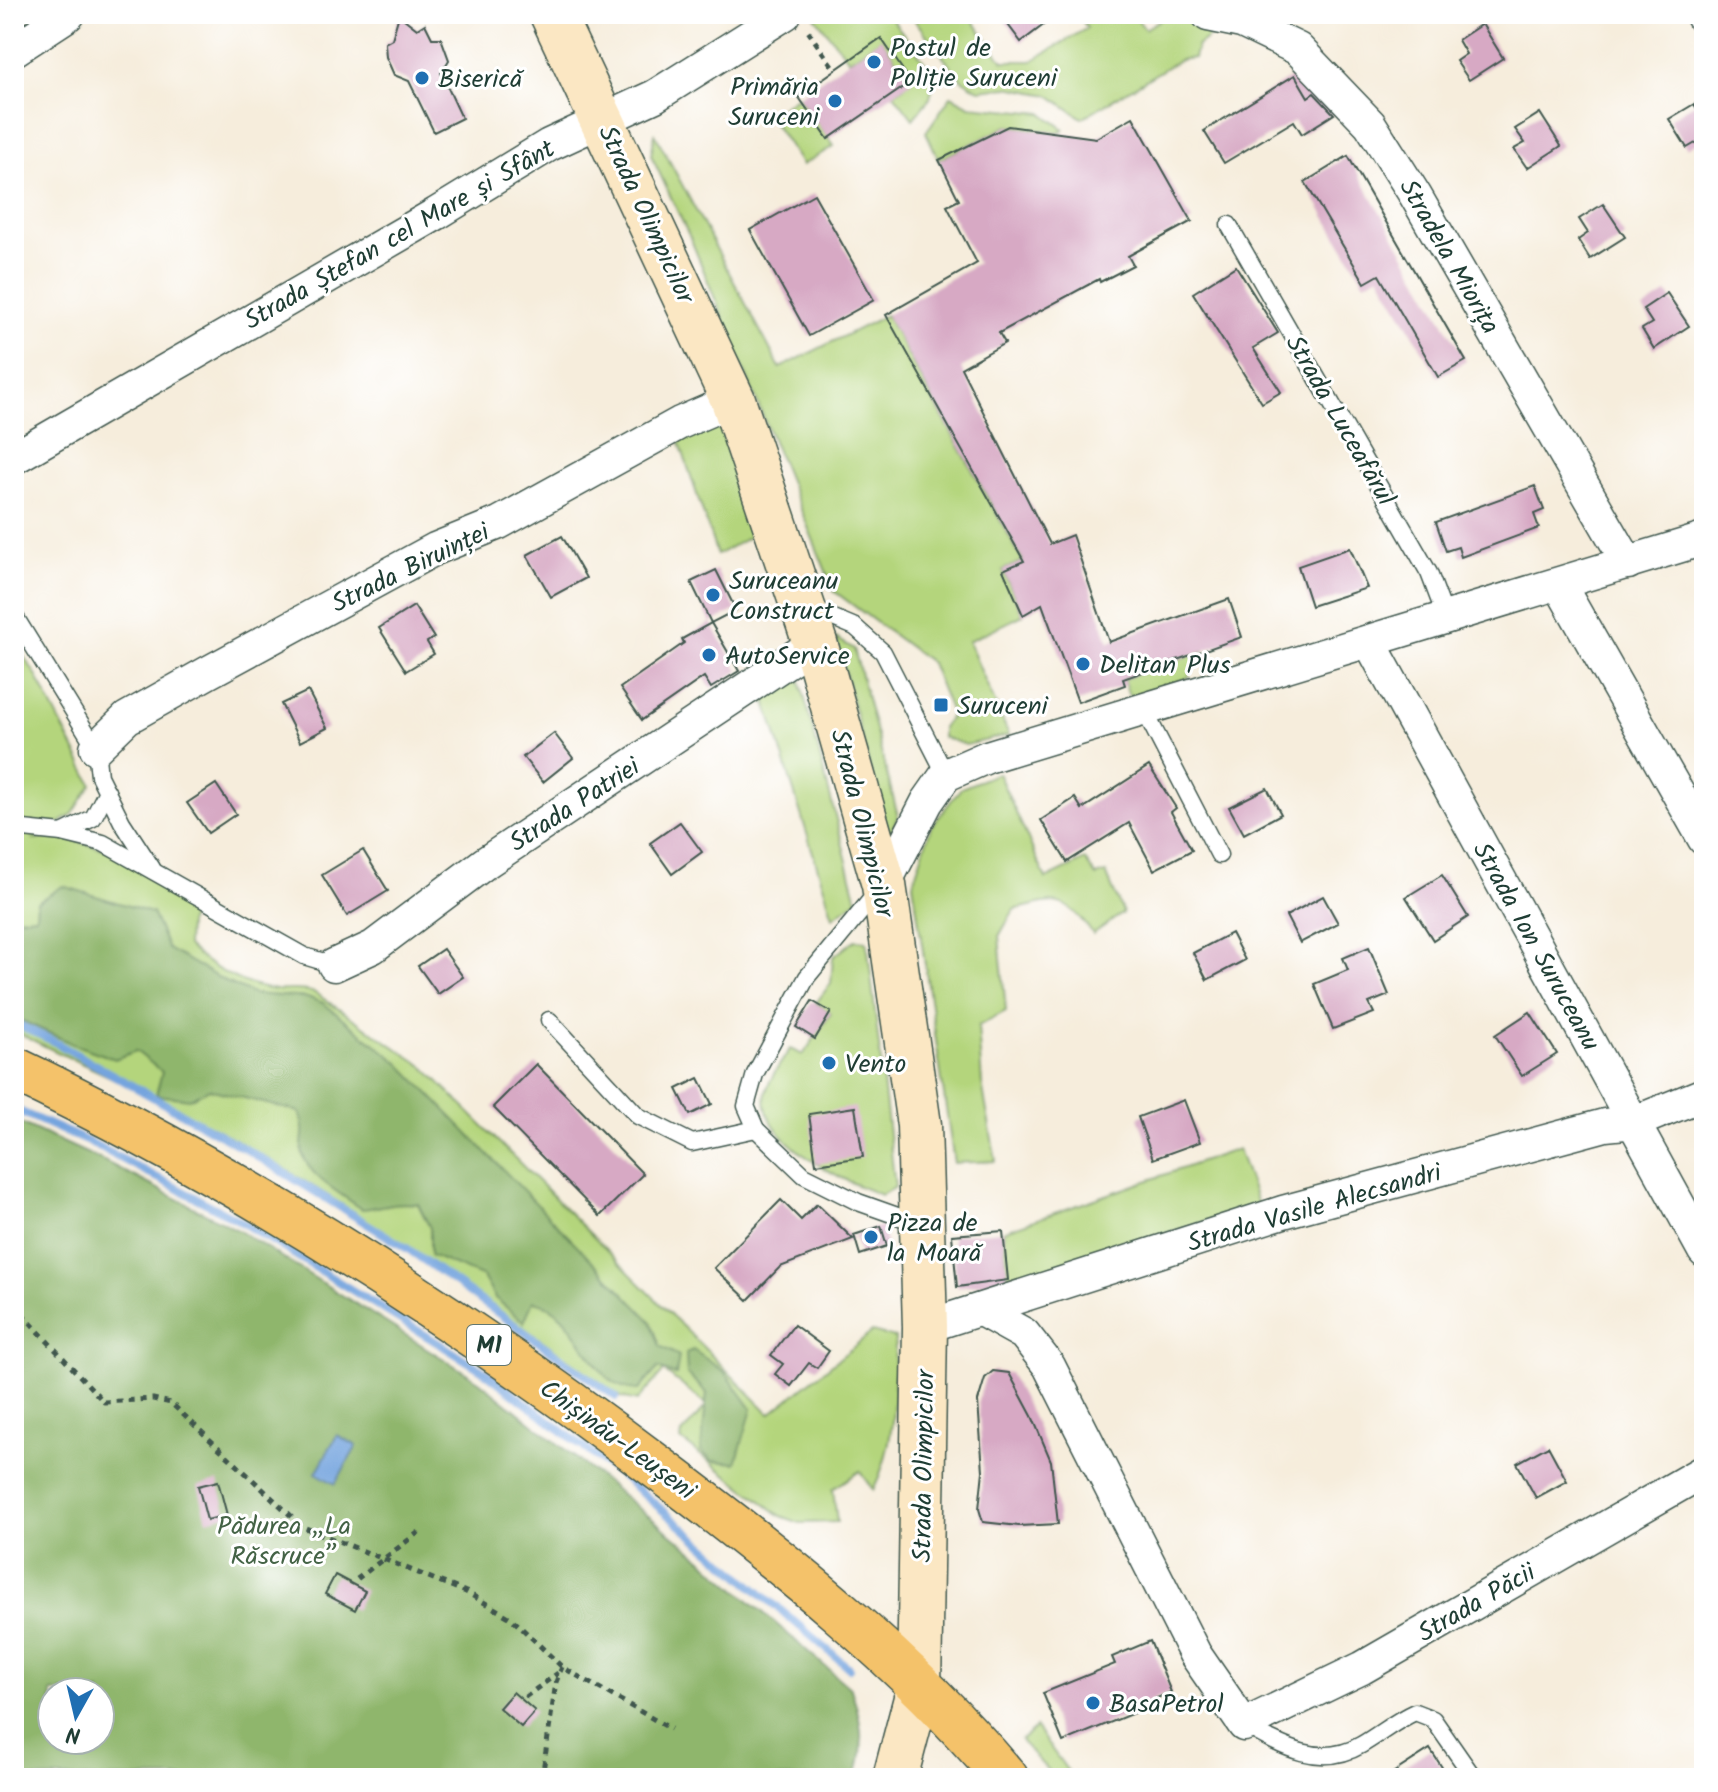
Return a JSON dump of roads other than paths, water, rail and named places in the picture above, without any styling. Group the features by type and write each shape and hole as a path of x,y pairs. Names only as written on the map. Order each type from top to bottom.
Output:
{"highway":[{"name":"Chișinău-Leușeni","path":"14,1069 149,1135 230,1180 379,1271 494,1349 710,1506 812,1588 919,1687 1006,1778"}],"main road":[{"name":"Strada Olimpicilor","path":"552,14 733,400 809,624 884,885 919,1125 925,1327 919,1687 895,1778"}],"street":[{"path":"14,50 69,14"},
{"name":"Stradela Miorița","path":"1208,15 1242,22 1298,49 1370,124 1415,195 1628,563"},
{"name":"Strada Ștefan cel Mare și Sfânt","path":"14,458 549,145 655,96 794,20"},
{"name":"Strada Biruinței","path":"96,748 127,718 207,673 435,549 499,523 680,423 733,400"},
{"path":"884,885 927,802 946,775 987,757 1704,539"},
{"path":"1559,584 1704,839"},
{"name":"Strada Patriei","path":"334,965 373,947 809,624"},
{"name":"Strada Ion Suruceanu","path":"1369,641 1704,1251"},
{"name":"Strada Vasile Alecsandri","path":"925,1327 1283,1212 1605,1125 1635,1122 1704,1094"},
{"path":"981,1310 1024,1334 1049,1366 1195,1654 1244,1725"},
{"name":"Strada Păcii","path":"1244,1725 1362,1668 1704,1471"}],"lane":[{"name":"Strada Luceafărul","path":"1229,225 1429,573 1446,618"},
{"path":"14,615 96,748 99,776 152,869"},
{"path":"809,624 855,627 883,652 946,775"},
{"path":"1144,710 1219,855"},
{"path":"62,833 93,818 107,791"},
{"path":"14,828 62,833 103,843 304,956 334,965"},
{"path":"884,885 807,977 755,1074 746,1106 756,1129 804,1175 858,1202 922,1224"},
{"path":"549,1020 638,1116 692,1143 756,1129"},
{"path":"1244,1725 1287,1750 1323,1757 1359,1746 1415,1712 1433,1719 1474,1778"}],"water":[{"path":"337,1435 357,1446 335,1484 316,1473"}],"waterway":[{"path":"14,1023 51,1040 249,1151 408,1249 616,1397"},
{"path":"14,1109 95,1145 238,1220 485,1372 629,1482 849,1668"}],"place":[{"name":"Postul de Poliție Suruceni","path":"874,62"},
{"name":"Biserică","path":"422,78"},
{"name":"Primăria Suruceni","path":"835,101"},
{"name":"Suruceanu Construct","path":"713,595"},
{"name":"AutoService","path":"709,655"},
{"name":"Delitan Plus","path":"1083,664"},
{"name":"Suruceni","path":"941,705"},
{"name":"Vento","path":"829,1063"},
{"name":"Pizza de la Moară","path":"871,1237"},
{"name":"BasaPetrol","path":"1093,1703"}],"park label":[{"name":"Pădurea „La Răscruce”","path":"284,1540"}]}
